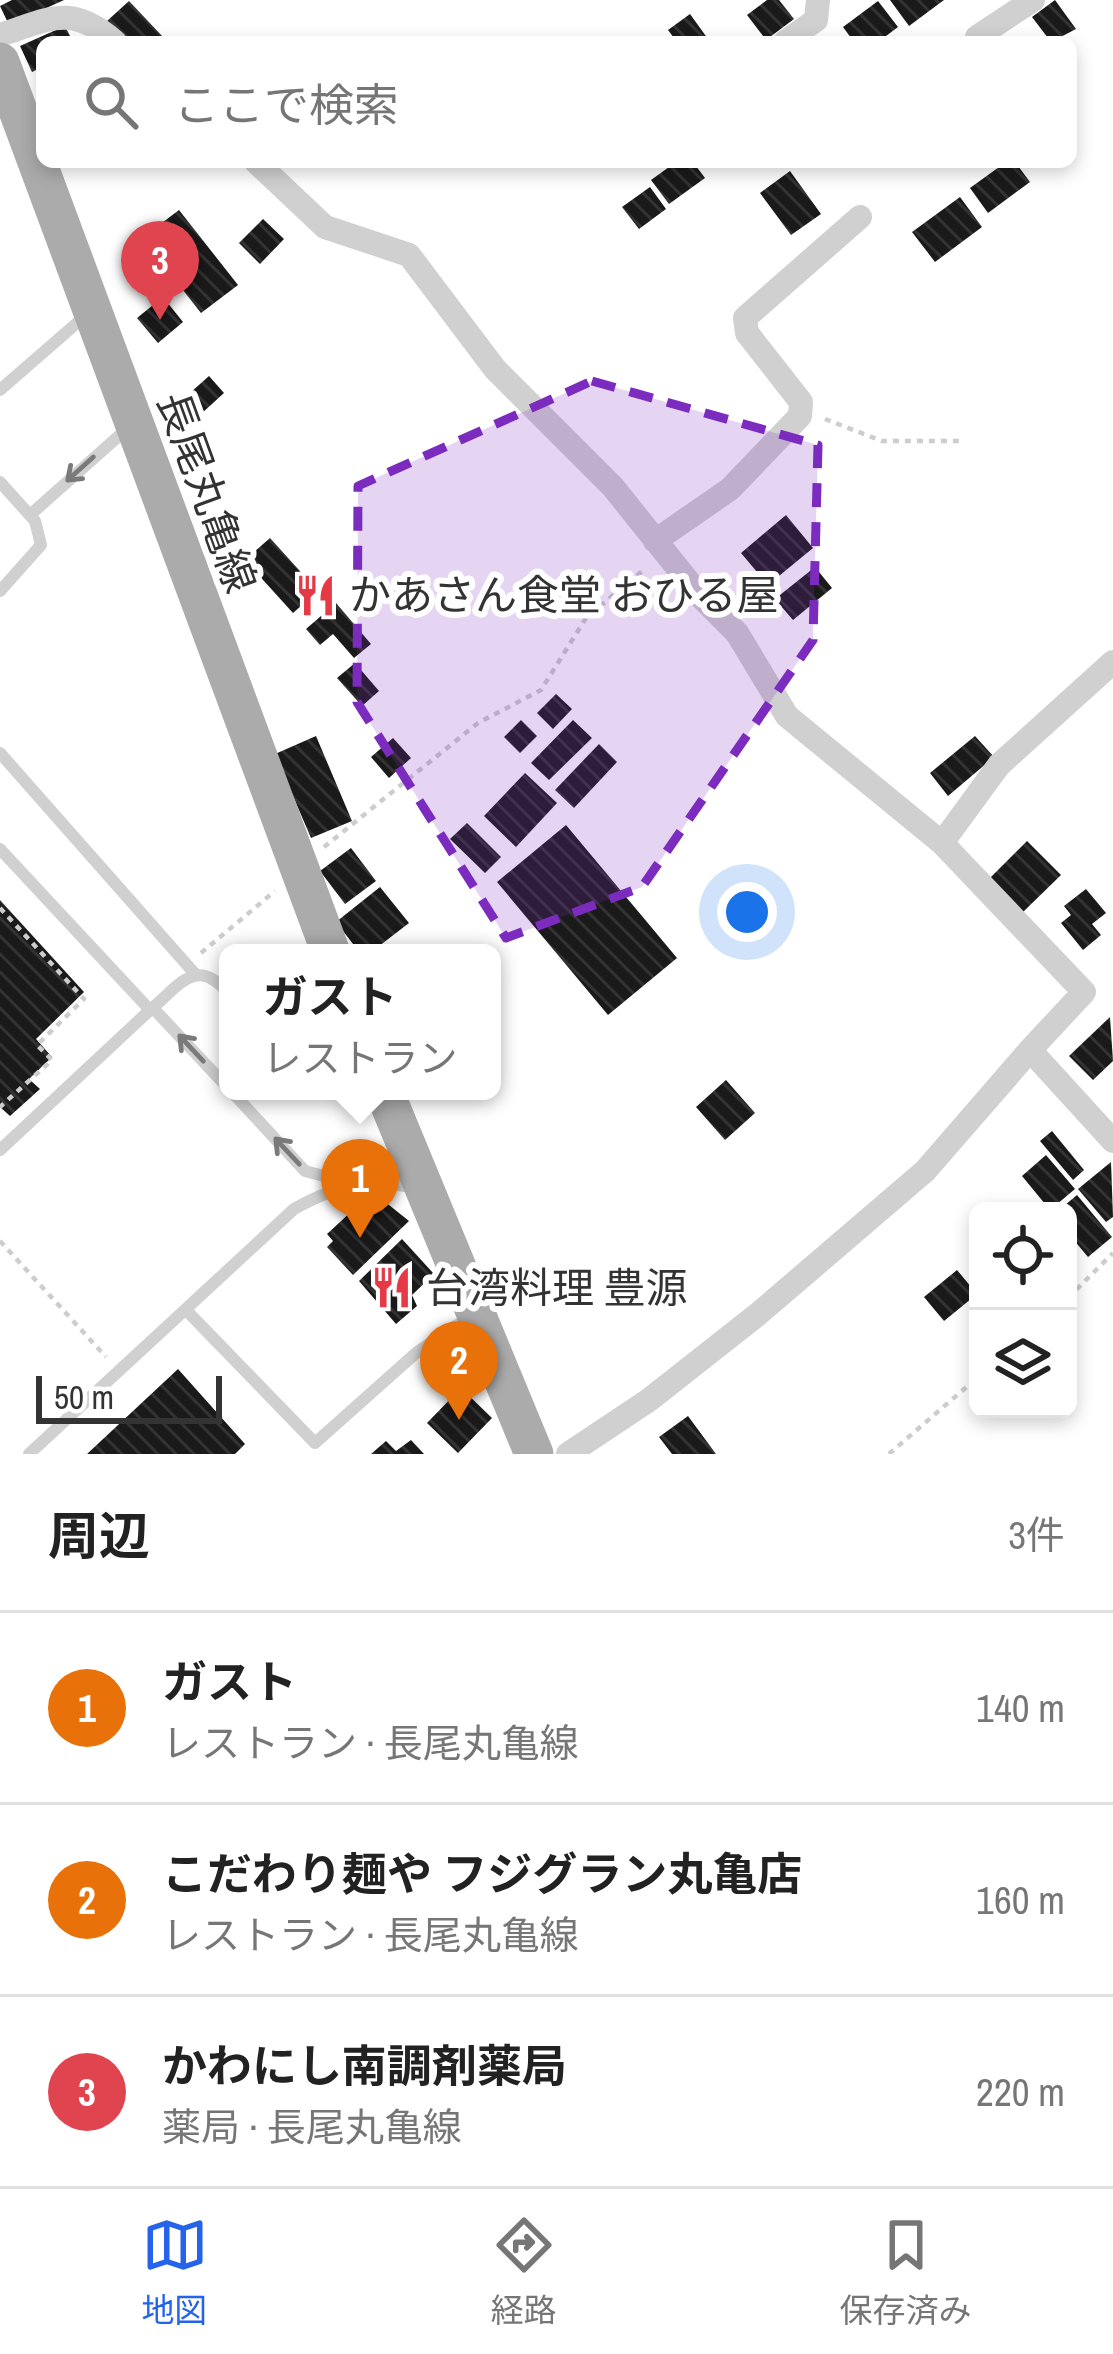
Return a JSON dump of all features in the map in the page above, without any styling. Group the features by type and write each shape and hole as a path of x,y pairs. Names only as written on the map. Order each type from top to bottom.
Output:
{"main road":[{"name":"長尾丸亀線","path":"0,62 36,163"},
{"name":"長尾丸亀線","path":"38,168 327,944"},
{"path":"388,1100 534,1454"}],"street":[{"path":"793,36 816,20 818,0"},
{"path":"979,36 1033,0"},
{"path":"0,35 65,14 95,24 109,36"},
{"path":"262,168 325,227 409,255 494,369 613,488 736,633 787,716 941,843 1084,992 925,1171 757,1315 649,1400 568,1454"},
{"path":"660,546 730,489 803,409 747,333 746,318 860,217"},
{"path":"941,843 967,802 999,765 1113,662"},
{"path":"1030,1050 1113,1141"}],"lane":[{"path":"0,390 89,312"},
{"path":"30,515 131,425"},
{"path":"0,482 30,515 41,545 36,557 0,591"},
{"path":"0,753 192,970 219,983"},
{"path":"0,849 219,1078"},
{"path":"0,1150 192,970"},
{"path":"240,1100 305,1171 358,1184"},
{"path":"28,1454 294,1210 332,1187 385,1180 425,1192"},
{"path":"186,1310 315,1443 416,1352 477,1312"}],"path":[{"path":"803,409 882,441 964,441"},
{"path":"220,944 478,722 541,691 586,618 660,546"},
{"path":"0,908 84,999 37,1045 52,1060 0,1107"},
{"path":"192,970 219,945"},
{"path":"0,1241 110,1361"},
{"path":"1077,1289 1113,1253"},
{"path":"889,1454 969,1385"},
{"path":"898,1447 905,1454"}],"highlighted area":[{"path":"592,381 818,445 813,640 642,887 506,938 357,702 358,486"}],"building":[{"path":"12,0 64,0 9,25 0,6"},
{"path":"767,0 779,0 794,19 771,36 763,36 747,15"},
{"path":"890,0 944,0 909,26"},
{"path":"1055,0 1076,29 1063,36 1046,36 1032,17"},
{"path":"129,1 162,36 121,36 107,21"},
{"path":"878,1 898,27 886,36 850,36 843,27"},
{"path":"690,14 706,36 672,36 668,30"},
{"path":"65,26 70,36 42,36"},
{"path":"36,39 36,70 32,72 20,46"},
{"path":"668,168 698,168 705,178 669,204 651,180"},
{"path":"998,168 1020,168 1030,182 988,213 970,188"},
{"path":"790,171 821,214 791,235 760,193"},
{"path":"650,187 666,209 639,229 622,207"},
{"path":"960,197 982,227 935,262 912,232"},
{"path":"179,210 238,285 201,313 142,238"},
{"path":"263,219 284,239 260,264 239,243"},
{"path":"163,297 183,322 158,343 137,318"},
{"path":"209,376 224,393 179,434 163,417"},
{"path":"786,515 813,548 768,585 741,553"},
{"path":"270,538 318,591 293,613 245,560"},
{"path":"815,567 832,588 793,620 775,599"},
{"path":"336,603 371,644 354,658 333,634 320,645 306,629"},
{"path":"355,663 379,691 362,706 337,678"},
{"path":"556,694 572,709 553,729 537,713"},
{"path":"521,720 537,736 520,753 504,737"},
{"path":"573,720 592,738 549,780 531,763"},
{"path":"316,736 352,821 311,838 275,754"},
{"path":"975,736 994,757 948,796 930,773"},
{"path":"393,738 411,758 389,778 371,757"},
{"path":"599,744 617,762 574,808 555,790"},
{"path":"525,773 557,803 516,847 484,816"},
{"path":"467,823 501,857 485,873 450,839"},
{"path":"566,825 677,958 608,1015 497,882"},
{"path":"1027,841 1061,875 1022,913 989,879"},
{"path":"351,848 376,881 345,904 320,871"},
{"path":"380,887 409,923 382,944 353,944 336,922"},
{"path":"1086,889 1106,913 1092,924 1101,935 1083,950 1061,923 1071,915 1064,906"},
{"path":"0,900 84,992 36,1039 52,1057 29,1079 40,1089 10,1116 0,1107"},
{"path":"1110,1017 1113,1061 1093,1080 1069,1056"},
{"path":"726,1080 755,1113 725,1140 696,1107"},
{"path":"1052,1131 1084,1170 1073,1180 1040,1141"},
{"path":"1046,1155 1075,1189 1060,1202 1043,1202 1022,1176"},
{"path":"1111,1162 1113,1217 1106,1222 1078,1189"},
{"path":"1077,1195 1112,1237 1088,1257 1077,1244 1077,1202 1069,1202"},
{"path":"365,1199 384,1201 409,1221 353,1275 327,1247 333,1241 327,1234"},
{"name":"台湾料理 豊源","path":"402,1239 434,1274 412,1295 417,1306 396,1324 359,1281"},
{"path":"957,1270 969,1284 969,1301 944,1321 924,1297"},
{"path":"178,1369 245,1444 235,1454 87,1454"},
{"path":"461,1388 492,1418 458,1453 427,1423"},
{"path":"688,1416 716,1454 672,1454 659,1437"},
{"path":"411,1440 424,1454 371,1454 386,1441 396,1451"}],"place":[{"name":"かわにし南調剤薬局","path":"160,320"},
{"name":"かあさん食堂 おひる屋","path":"315,595"},
{"name":"ガスト","path":"360,1238"},
{"name":"台湾料理 豊源","path":"392,1288"},
{"name":"こだわり麺や フジグラン丸亀店","path":"459,1420"}]}
